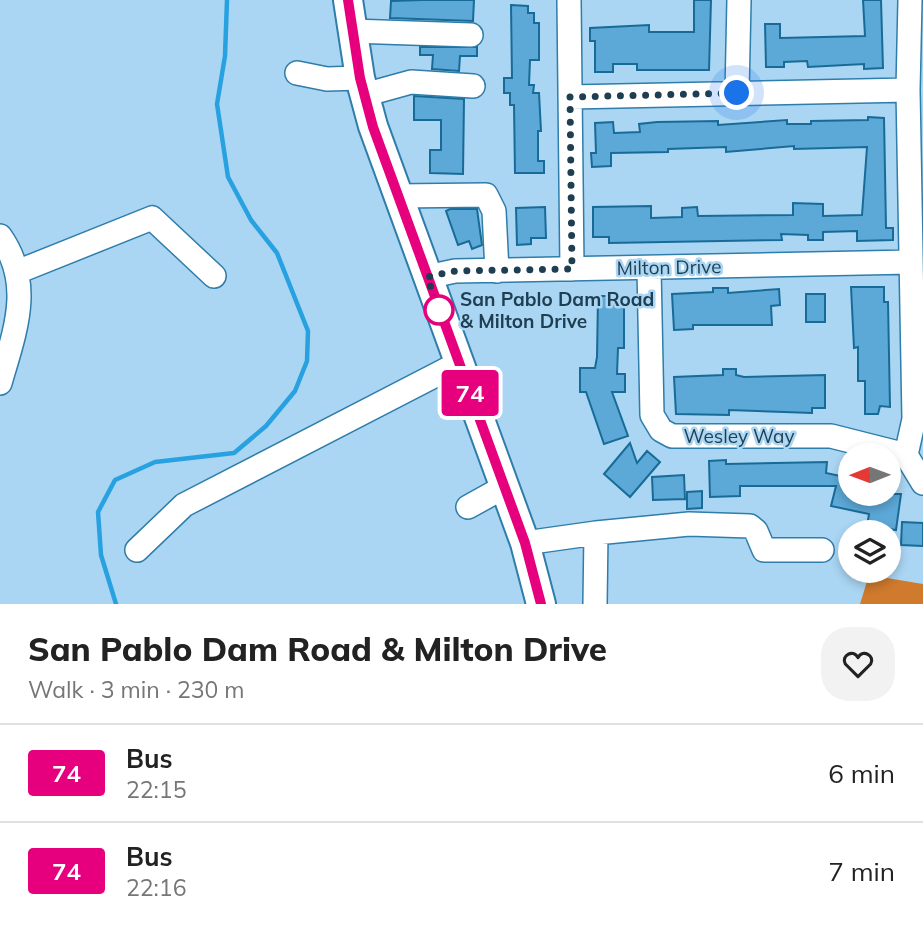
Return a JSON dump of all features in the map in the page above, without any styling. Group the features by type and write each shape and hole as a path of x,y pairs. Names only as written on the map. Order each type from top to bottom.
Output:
{"main road":[{"path":"348,0 351,32 362,86 397,196 525,543 541,604"}],"street":[{"path":"569,0 572,269"},
{"path":"737,93 740,0"},
{"path":"910,0 908,90 914,419 906,455 923,483"},
{"path":"351,32 471,35"},
{"path":"297,73 362,86 411,82 473,86"},
{"path":"570,97 908,90"},
{"path":"397,196 486,195 494,211 497,271"},
{"path":"18,272 152,218 214,276"},
{"path":"0,236 16,264 20,293 16,328 0,383"},
{"name":"Milton Drive","path":"427,277 455,271 911,262"},
{"name":"Wesley Way","path":"649,268 652,415 661,430 672,436 831,436 906,455"},
{"path":"137,550 184,505 459,363"},
{"path":"468,507 505,487"},
{"path":"525,543 689,524 750,526 756,531 764,550 822,550"},
{"path":"595,604 596,533"}],"shaded area":[{"path":"901,580 923,584 923,604 860,604 867,583 901,583"}],"building":[{"path":"474,0 473,21 390,18 391,1"},
{"path":"694,0 711,0 709,70 637,70 637,64 613,64 613,72 595,72 595,41 590,41 590,28 649,25 649,32 694,32"},
{"path":"863,0 881,0 883,68 864,69 864,64 808,67 807,61 784,62 784,67 766,67 765,24 780,24 780,38 865,36"},
{"path":"511,5 528,6 528,13 534,13 534,23 539,23 539,60 530,60 529,85 534,85 533,93 539,93 541,131 538,131 538,161 544,161 544,173 515,173 514,105 510,105 510,93 504,93 504,78 512,78"},
{"path":"420,47 477,47 477,56 460,56 459,71 432,69 433,55 420,55"},
{"path":"414,96 464,99 463,174 430,173 430,150 441,150 441,120 414,120"},
{"path":"868,117 884,118 886,228 893,228 893,240 857,241 857,231 823,232 823,240 808,240 808,235 781,234 782,240 609,243 609,237 593,237 593,207 651,206 651,218 682,217 682,208 697,207 698,216 793,215 793,203 823,204 823,216 862,215 867,147 794,149 794,146 726,152 726,147 611,153 611,166 592,167 591,153 596,153 595,123 613,122 614,133 640,132 639,124 657,122 718,121 718,125 787,120 787,124 811,124 811,121 868,120"},
{"path":"545,207 546,238 531,238 531,244 517,245 516,208"},
{"path":"477,209 482,245 472,249 469,241 458,245 446,211"},
{"path":"851,287 884,287 884,302 888,302 890,407 880,406 878,414 865,414 865,381 858,381 858,347 854,348"},
{"path":"713,288 728,288 728,293 779,289 780,305 771,306 772,325 693,325 693,329 674,330 672,294 713,292"},
{"path":"806,294 825,294 825,322 806,322"},
{"path":"598,296 624,296 624,348 618,348 617,374 625,374 625,392 612,392 628,436 604,444 586,392 580,392 580,368 595,368"},
{"path":"723,369 736,369 736,375 744,377 825,375 825,408 812,408 812,413 729,410 729,415 676,414 674,377 723,375"},
{"path":"630,443 637,463 647,451 660,462 630,497 604,474"},
{"path":"726,460 726,464 827,462 826,473 838,476 838,506 899,506 897,520 868,520 869,514 831,506 836,486 740,486 740,496 710,497 709,461"},
{"path":"684,475 685,499 653,500 652,477"},
{"path":"702,491 702,508 687,509 687,492"},
{"path":"902,522 923,523 923,546 901,545"}],"waterway":[{"path":"116,604 101,555 98,512 115,480 155,462 234,453 266,426 295,391 307,361 308,331 277,253 251,220 228,177 217,104 225,56 227,0"}],"bus line":[{"name":"74","path":"348,0 360,78 373,127 525,543 541,604"}],"place":[{"name":"San Pablo Dam Road & Milton Drive","path":"439,310"}],"route":[{"path":"439,310 427,277 455,271 572,269 570,97 737,93"}]}
